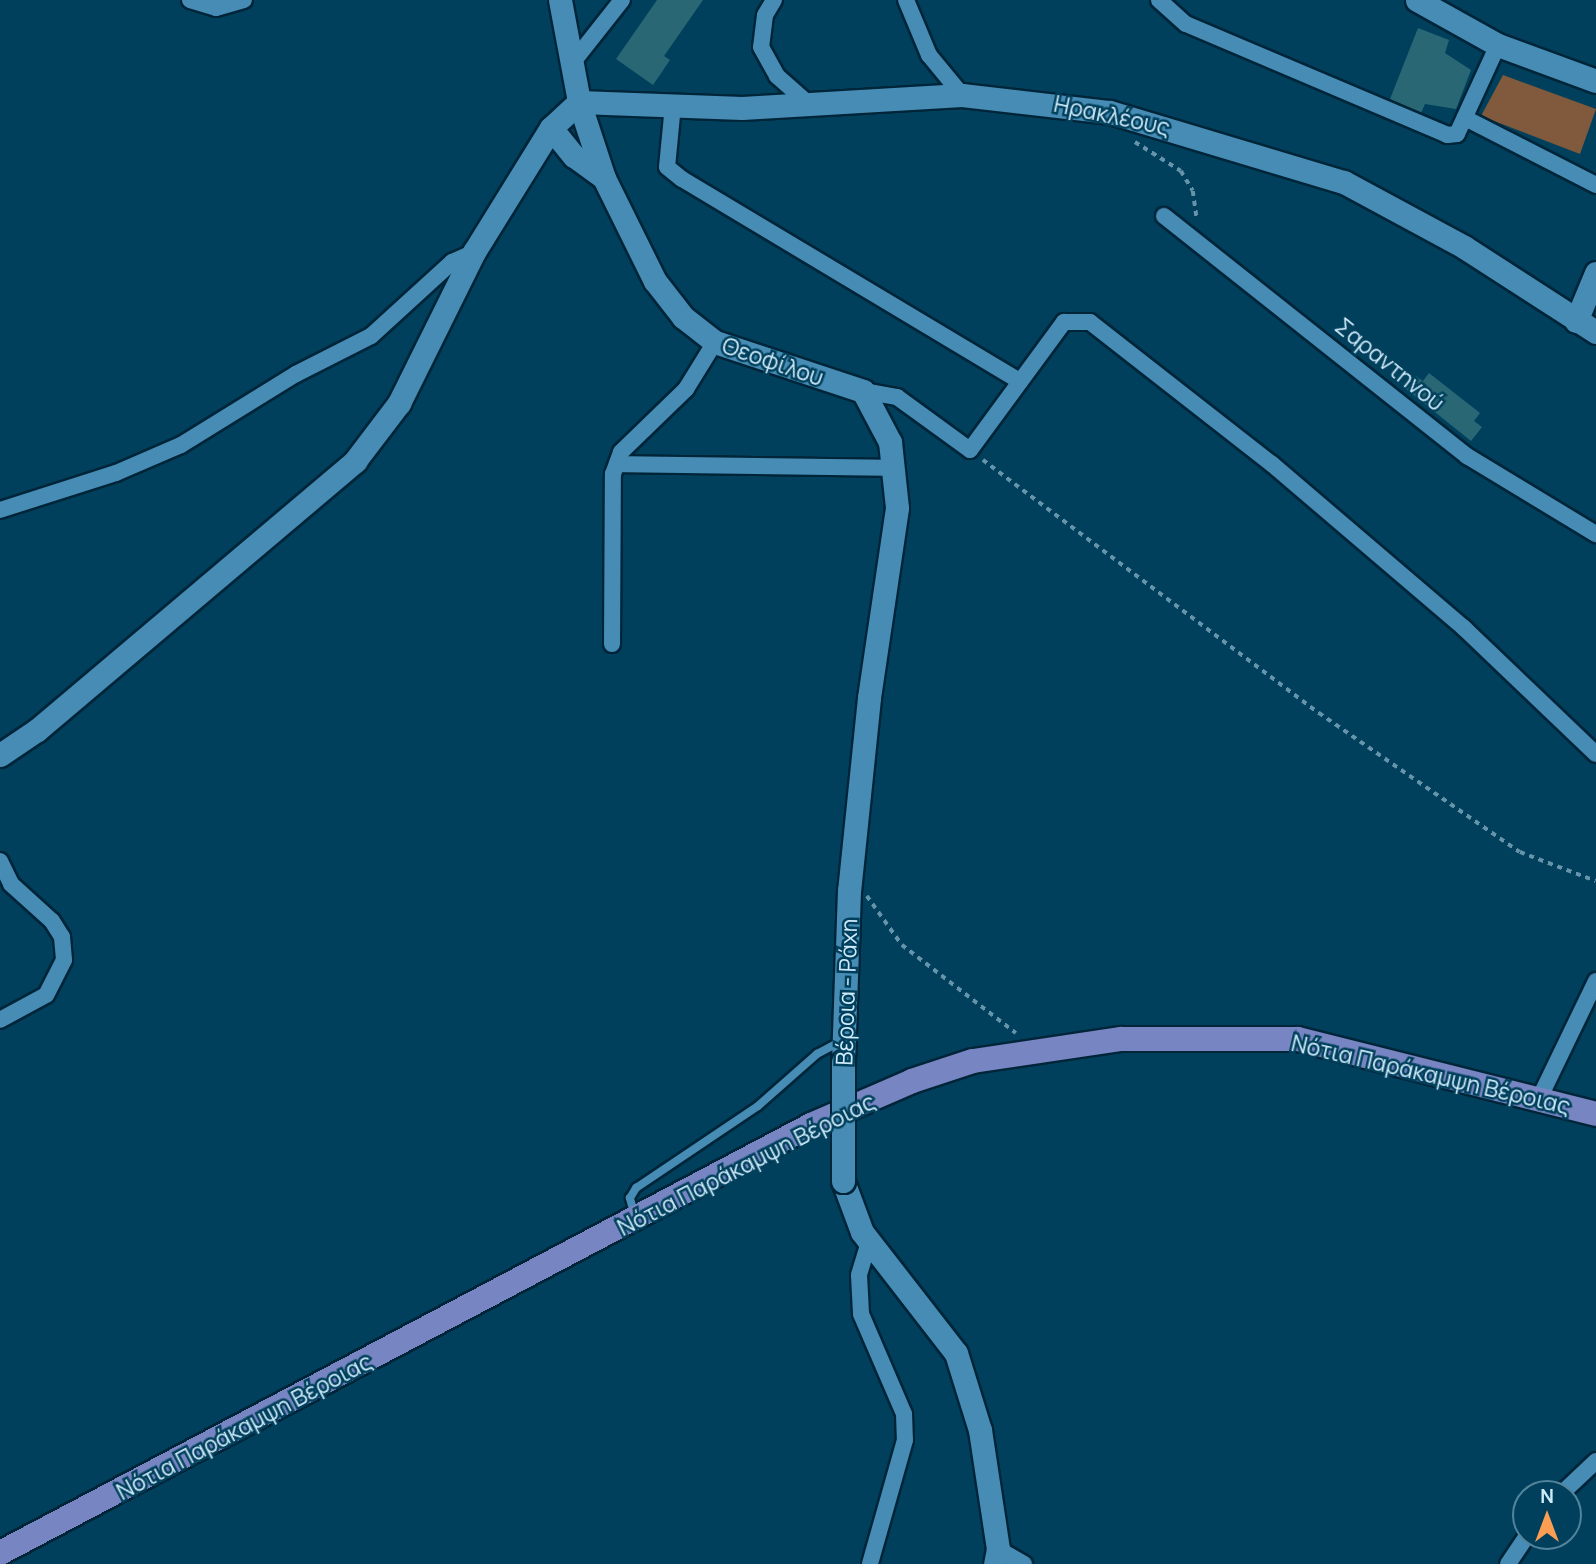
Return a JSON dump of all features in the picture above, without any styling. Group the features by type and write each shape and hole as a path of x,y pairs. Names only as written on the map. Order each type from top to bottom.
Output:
{"main road":[{"name":"Νότια Παράκαμψη Βέροιας","path":"0,1553 811,1125 912,1081 1033,1049 1174,1037 1298,1039 1596,1114"}],"street":[{"path":"190,0 216,8 244,0"},
{"name":"Θεοφίλου","path":"560,0 579,102 604,178 655,281 683,317 715,342 863,391"},
{"path":"573,62 622,0"},
{"path":"774,0 765,15 761,47 777,76 811,106"},
{"path":"906,0 929,55 962,95"},
{"path":"1159,0 1185,24 1436,132 1457,134 1497,45"},
{"path":"1417,0 1497,45 1596,81"},
{"name":"Ηρακλέους","path":"579,102 811,106 962,95 1110,112 1174,127 1354,187 1464,247 1586,327"},
{"path":"0,755 37,730 355,461 399,403 474,252 551,128 579,102"},
{"path":"673,105 667,167 681,179 1020,381"},
{"path":"1465,118 1596,185"},
{"name":"Θεοφίλου","path":"551,128 573,156 604,178"},
{"name":"Σαραντηνού","path":"1164,216 1195,236 1467,456 1596,534"},
{"path":"0,510 116,473 181,445 296,374 371,336 452,262 474,252"},
{"path":"1586,327 1596,273"},
{"path":"863,391 897,397 970,450 1064,322 1090,322 1272,464 1464,628 1596,754"},
{"path":"612,644 617,464 621,452 703,369 715,342"},
{"name":"Βέροια - Ράχη","path":"863,391 883,419 895,468 894,536 869,698 849,890 843,1181 869,1242 956,1353 980,1430 996,1556"},
{"path":"617,464 895,468"},
{"path":"0,861 11,884 52,921 62,937 64,960 46,995 0,1020"},
{"path":"1539,1100 1596,981"},
{"path":"869,1242 859,1275 861,1314 904,1414 905,1440 870,1564"},
{"path":"1576,1480 1596,1461"},
{"path":"996,1556 1024,1564"}],"lane":[{"path":"637,1219 630,1207 636,1188 758,1106 817,1054 844,1050"}],"path":[{"path":"1110,112 1123,137 1157,151 1181,171 1198,211 1195,236"},
{"path":"970,450 1319,713 1520,852 1596,881"},
{"path":"849,890 873,900 902,945 1033,1049"}],"shaded area":[{"path":"1503,75 1596,109 1580,154 1481,116"}],"building":[{"path":"657,0 703,0 664,56 670,60 653,85 616,59"},
{"path":"1418,28 1449,40 1445,53 1471,70 1456,109 1425,104 1421,113 1390,99"},
{"path":"1429,373 1480,413 1474,421 1482,427 1471,441 1406,389 1416,376 1423,381"}]}
